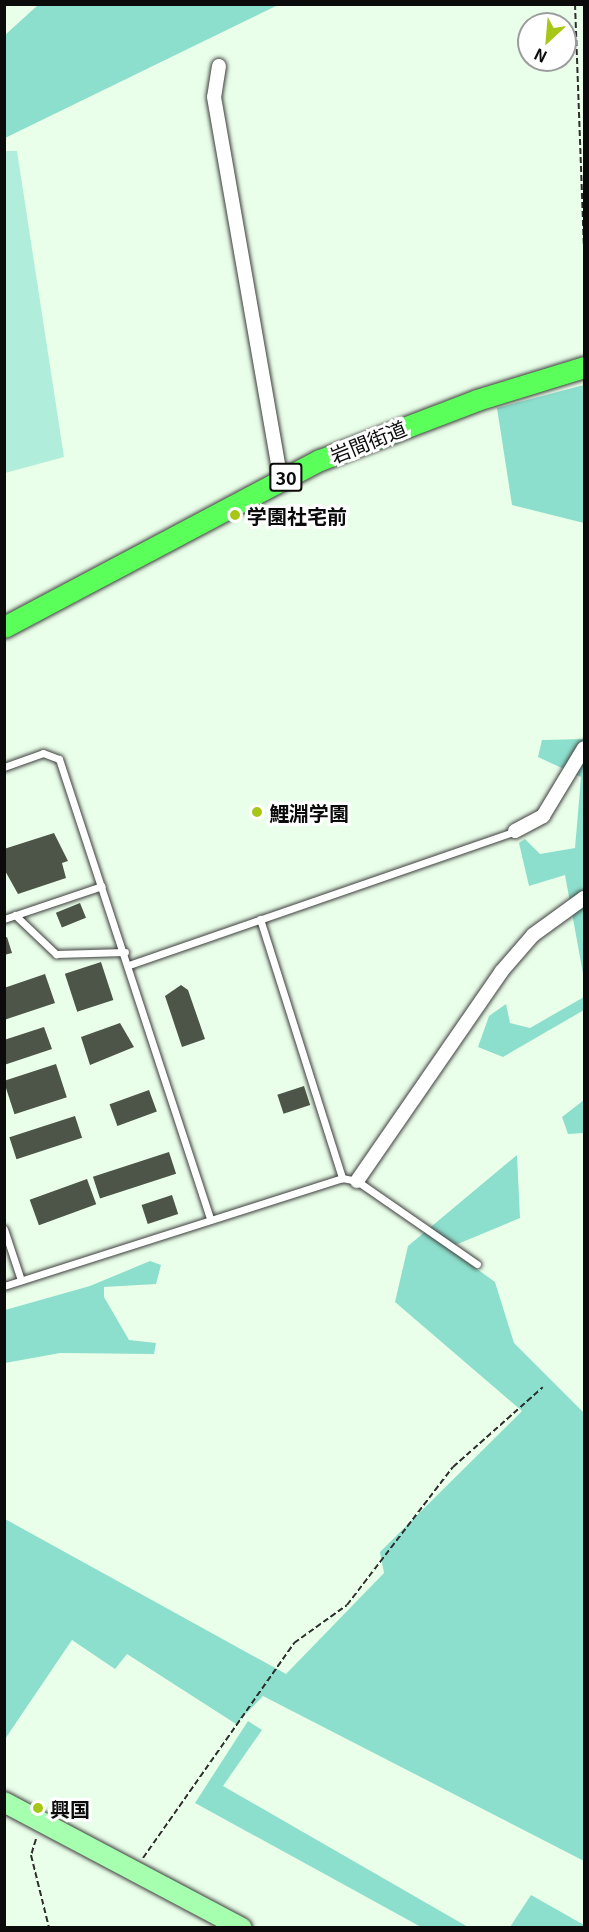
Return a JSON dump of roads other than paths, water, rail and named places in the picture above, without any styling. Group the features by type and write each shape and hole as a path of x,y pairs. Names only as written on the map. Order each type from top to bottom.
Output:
{"main road":[{"name":"岩間街道","path":"4,627 281,480 402,427 585,367"}],"street":[{"path":"219,66 214,98 281,480"},
{"path":"515,831 543,816 585,748"},
{"path":"357,1181 501,972 533,935 585,898"},
{"path":"4,1802 242,1928"}],"lane":[{"path":"4,766 43,753 59,759 125,952 210,1218"},
{"path":"129,965 515,831"},
{"path":"4,919 102,886"},
{"path":"15,915 56,954 125,952"},
{"path":"260,919 342,1178"},
{"path":"4,1286 210,1218 342,1178 357,1181 477,1264"},
{"path":"4,1229 21,1280"}],"place":[{"name":"学園社宅前","path":"235,515"},
{"name":"鯉淵学園","path":"257,812"},
{"name":"興国","path":"38,1808"}]}
